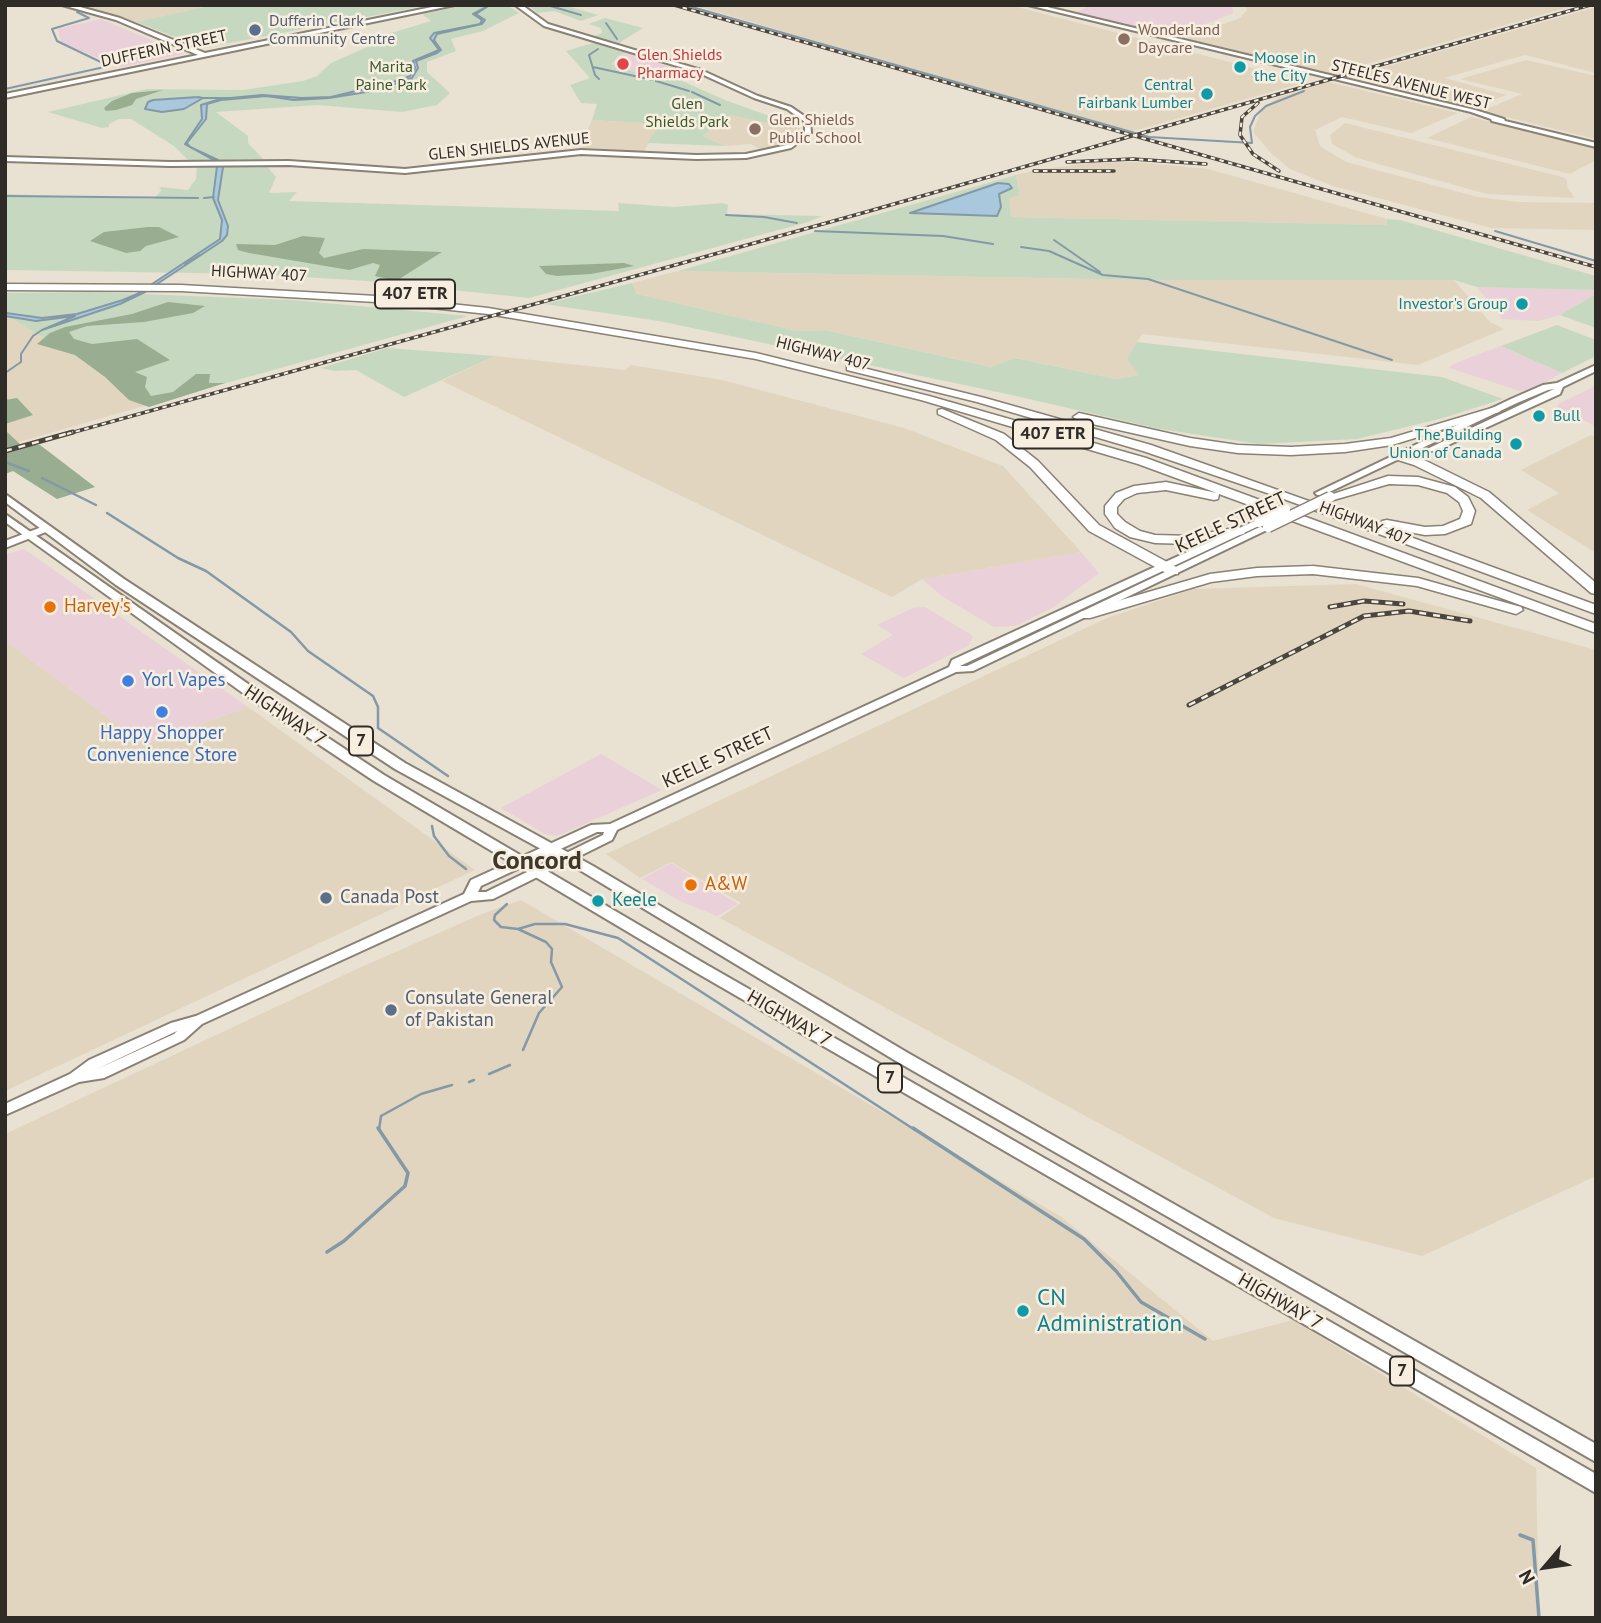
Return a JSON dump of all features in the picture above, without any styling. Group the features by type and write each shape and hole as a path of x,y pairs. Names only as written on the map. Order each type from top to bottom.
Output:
{"highway":[{"name":"HIGHWAY 407","path":"5,276 142,277 182,283 376,299 488,311 756,356 925,398 1086,443 1173,471 1596,629"},
{"name":"HIGHWAY 407","path":"5,287 182,283 352,287 547,311 752,345 905,380 1112,437 1277,492 1596,610"},
{"path":"756,356 797,373 904,401 983,428 1020,451 1094,528 1168,569"},
{"path":"905,380 936,383 1178,440 1238,449 1291,451 1345,448 1392,441 1495,410"},
{"path":"1404,458 1469,486 1498,504 1568,569 1596,590"},
{"path":"1277,492 1407,529 1445,530 1461,525 1469,516 1467,504 1459,495 1443,487 1419,481 1388,480 1325,495"},
{"path":"1239,531 1192,540 1154,540 1135,534 1120,525 1111,514 1111,506 1120,496 1135,490 1151,487 1181,488 1343,534"},
{"path":"1084,615 1210,578 1257,572 1313,570 1418,582 1596,636"}],"main road":[{"path":"65,5 111,17 205,54"},
{"name":"DUFFERIN STREET","path":"5,95 437,5"},
{"name":"DUFFERIN STREET","path":"205,54 452,5"},
{"name":"GLEN SHIELDS AVENUE","path":"5,159 252,163 405,171 581,152 734,157 770,153 789,146 808,133 808,121 789,108 756,97 699,71 546,24 518,5"},
{"name":"STEELES AVENUE WEST","path":"1031,5 1596,143"},
{"name":"KEELE STREET","path":"1404,458 1495,410 1546,387 1559,386 1596,368"},
{"name":"KEELE STREET","path":"954,669 956,662 1168,569 1404,458 1557,392 1559,386"},
{"name":"HIGHWAY 7","path":"5,497 120,582 400,766 551,848 902,1057 1596,1454"},
{"name":"HIGHWAY 7","path":"5,517 360,767 1596,1484"},
{"name":"KEELE STREET","path":"469,897 476,883 595,828 612,828 954,669 969,669 1084,615 1239,531 1264,524"},
{"path":"5,545 47,528"},
{"name":"KEELE STREET","path":"5,1110 75,1078 99,1074 179,1037 200,1020 469,897 488,896 608,837 612,828"}],"shaded area":[{"path":"212,5 136,22 85,6"},
{"path":"693,5 1010,5 1306,82 1130,132"},
{"path":"1092,5 1232,5 1233,13 1173,37 1075,13"},
{"path":"1246,5 1576,5 1331,74 1183,39 1240,18 1247,10"},
{"path":"1596,7 1596,73 1525,55 1444,78 1507,95 1470,108 1353,76"},
{"path":"101,19 184,54 119,67 61,42 58,29"},
{"path":"629,53 686,73 658,79 613,64 619,56"},
{"path":"1526,60 1596,76 1596,139 1482,111 1522,94 1460,79"},
{"path":"1328,82 1458,113 1411,133 1342,117 1315,130 1320,146 1346,162 1478,197 1518,202 1596,203 1596,230 1491,228 1333,186 1290,169 1272,154 1253,132 1261,111 1276,98"},
{"name":"Glen Shields Public School","path":"730,115 780,126 800,126 799,135 780,146 762,150 751,144 725,146 703,136"},
{"path":"1471,117 1596,148 1596,160 1570,174 1427,138"},
{"path":"592,120 661,124 644,151 582,148"},
{"path":"1345,123 1566,178 1574,198 1487,194 1357,158 1332,144 1330,135"},
{"path":"1136,162 1208,169 1387,219 1388,225 1011,217 1008,199 1020,194 1016,175 1089,163"},
{"path":"678,271 1145,280 1454,280 1490,322 1504,329 1418,365 1142,334 1127,359 1139,375 1116,379 1016,358 992,367 825,330 797,331 637,294 632,283"},
{"path":"1477,287 1596,290 1596,294 1560,315 1539,321 1502,319"},
{"path":"10,318 154,403 5,446 5,319"},
{"path":"1501,346 1562,373 1530,390 1520,391 1449,368 1453,364"},
{"path":"495,356 625,370 631,365 722,380 904,428 1003,466 1081,552 922,579 892,597 442,381"},
{"path":"1596,386 1596,426 1556,408 1560,403"},
{"path":"1591,435 1596,437 1596,553 1527,510 1559,493 1521,470"},
{"path":"24,549 248,707 145,745 5,641 5,555"},
{"path":"1081,552 1099,573 1052,608 1015,626 994,627 942,596 922,579"},
{"path":"1356,584 1596,650 1596,1176 1422,1256 1274,1218 720,918 741,903 671,862 640,878 606,854 1107,618 1193,589"},
{"path":"925,607 973,636 969,645 904,678 861,654 893,635 877,625 913,608"},
{"path":"5,641 145,745 248,707 475,870 5,1091"},
{"path":"601,754 662,790 557,836 545,834 501,808"},
{"path":"671,863 738,904 717,916 682,902 642,879"},
{"path":"521,900 1060,1216 1213,1341 1293,1320 1536,1468 1539,1618 5,1618 5,1134 359,968 482,914"}],"green space":[{"path":"212,5 429,5 203,48 136,22"},
{"name":"Marita Paine Park","path":"467,5 507,5 519,13 483,31 451,39 456,51 427,62 427,72 450,93 437,105 402,112 318,105 216,112 248,136 248,143 263,159 189,161 174,146 131,119 119,119 109,124 109,127 102,128 48,112 147,89 243,90 303,81 317,76 331,63 383,40 385,35 431,21 422,14"},
{"path":"529,5 563,5 598,15 581,21 554,11 537,13"},
{"path":"605,18 643,28 619,43 593,37 602,33 601,28 589,24"},
{"name":"Glen Shields Park","path":"593,43 628,52 618,56 612,64 658,80 671,76 775,118 794,116 800,126 780,126 730,115 703,136 725,146 648,143 660,124 592,120 597,104 581,103 570,85 590,78 566,51"},
{"path":"163,90 136,99 132,105 116,110 106,111 104,108 112,101 132,93"},
{"path":"266,165 276,177 269,193 297,192 289,201 619,211 618,203 674,207 722,203 728,205 727,214 822,216 529,298 367,281 256,274 5,270 5,194 153,199 162,190 159,189 161,187 188,190 196,179 197,167"},
{"path":"1016,175 1020,195 1009,199 1011,217 1387,225 1387,219 1400,220 1596,276 1596,290 1477,287 1454,280 1145,280 678,271"},
{"path":"159,227 179,237 146,246 140,251 126,253 90,241 104,232"},
{"path":"303,236 325,238 319,253 324,258 363,249 442,252 396,281 375,276 380,265 373,263 349,270 249,253 238,250 236,244 275,245"},
{"path":"624,263 634,266 591,274 557,276 546,274 539,266"},
{"path":"632,283 637,294 797,331 825,330 991,367 1015,358 1116,379 1139,375 1127,359 1137,342 1442,377 1503,399 1443,418 1357,439 1259,444 1160,429 659,321 544,304"},
{"path":"92,292 292,300 468,316 154,403 10,318 5,319 5,293"},
{"path":"1596,294 1596,328 1560,315"},
{"path":"168,302 205,306 193,313 144,322 87,326 69,332 74,339 92,344 137,339 170,360 135,372 147,377 145,387 151,396 173,392 196,374 210,374 209,383 225,383 149,407 129,400 105,377 75,355 37,344 50,333 65,327 132,314"},
{"path":"1557,325 1596,340 1596,356 1562,373 1501,346"},
{"path":"387,348 495,356 404,397 356,370 334,371 321,368"},
{"path":"17,398 33,415 5,424 5,400"},
{"path":"5,430 21,445 40,445 95,487 57,499 13,471 5,474"}],"water":[{"path":"490,5 476,14 485,20 482,24 437,34 434,40 441,50 416,61 418,68 412,78 373,91 329,98 294,100 266,96 207,104 206,119 187,143 190,147 185,144 202,119 201,105 220,99 262,95 331,97 401,80 410,76 415,68 413,61 439,50 430,38 434,33 480,24 482,20 473,14"},
{"path":"203,98 184,109 162,112 145,109 148,102 153,100"},
{"path":"193,148 218,160 223,167 218,200 228,226 227,235 222,241 145,292 120,304 42,330 75,316 36,321 5,316 6,313 42,318 77,314 123,300 137,294 220,239 222,220 213,198 217,166 214,160"},
{"path":"998,183 1009,184 1012,188 999,194 1001,207 997,216 910,213"}],"waterway":[{"path":"547,5 581,15"},
{"path":"685,5 1149,137 1252,143 1250,127 1255,116 1266,106 1304,91"},
{"path":"5,89 109,66 57,41 52,29 89,18 77,12"},
{"path":"606,23 617,39"},
{"path":"598,49 589,55 595,75 599,79"},
{"path":"593,67 653,80"},
{"path":"656,81 689,91"},
{"path":"692,92 720,105"},
{"path":"203,98 234,98"},
{"path":"5,196 198,198"},
{"path":"204,198 214,197"},
{"path":"726,215 764,217 797,223"},
{"path":"815,231 943,236 993,244"},
{"path":"1495,231 1596,261"},
{"path":"1054,240 1100,272"},
{"path":"1021,247 1049,251 1103,275 1148,279 1392,360"},
{"path":"185,264 200,255"},
{"path":"5,373 21,362 21,354 33,336 42,330"},
{"path":"5,462 29,471"},
{"path":"42,478 96,505"},
{"path":"107,513 178,558 206,571 291,632 308,651 373,696 378,707 378,728 448,776"},
{"path":"432,826 434,836 449,856 466,869"},
{"path":"507,904 495,915 494,920 501,927 518,929"},
{"path":"518,929 535,924 565,924 618,938 915,1130"},
{"path":"518,929 546,942 552,949 551,962 562,987 539,1013 523,1050"},
{"path":"489,1074 510,1065"},
{"path":"469,1082 474,1080"},
{"path":"379,1130 381,1116 421,1094 452,1085"},
{"path":"913,1128 1084,1239 1116,1271 1141,1302 1205,1339"},
{"path":"327,1252 344,1241 405,1186 408,1173 379,1130"},
{"path":"1520,1535 1533,1540 1539,1618"}],"railway":[{"path":"674,5 1133,136"},
{"path":"1133,136 1590,5"},
{"path":"1258,103 1242,117 1240,135 1253,154 1279,171"},
{"path":"67,434 1133,136"},
{"path":"1133,136 1596,267"},
{"path":"1067,162 1133,159 1206,164"},
{"path":"1034,171 1114,171"},
{"path":"5,451 73,432"},
{"path":"1330,607 1364,601 1403,604"},
{"path":"1189,705 1364,616 1409,611 1470,621"}],"place":[{"name":"Dufferin Clark Community Centre","path":"255,30"},
{"name":"Wonderland Daycare","path":"1124,39"},
{"name":"Glen Shields Pharmacy","path":"623,64"},
{"name":"Moose in the City","path":"1240,67"},
{"name":"Central Fairbank Lumber","path":"1207,94"},
{"name":"Glen Shields Public School","path":"755,129"},
{"name":"Investor's Group","path":"1522,304"},
{"name":"Bull","path":"1539,416"},
{"name":"The Building Union of Canada","path":"1516,444"},
{"name":"Harvey's","path":"50,607"},
{"name":"Yorl Vapes","path":"128,681"},
{"name":"Happy Shopper Convenience Store","path":"162,712"},
{"name":"A&W","path":"691,885"},
{"name":"Canada Post","path":"326,898"},
{"name":"Keele","path":"598,901"},
{"name":"Consulate General of Pakistan","path":"391,1010"},
{"name":"CN Administration","path":"1023,1311"}],"district":[{"name":"Concord","path":"537,862"}]}
